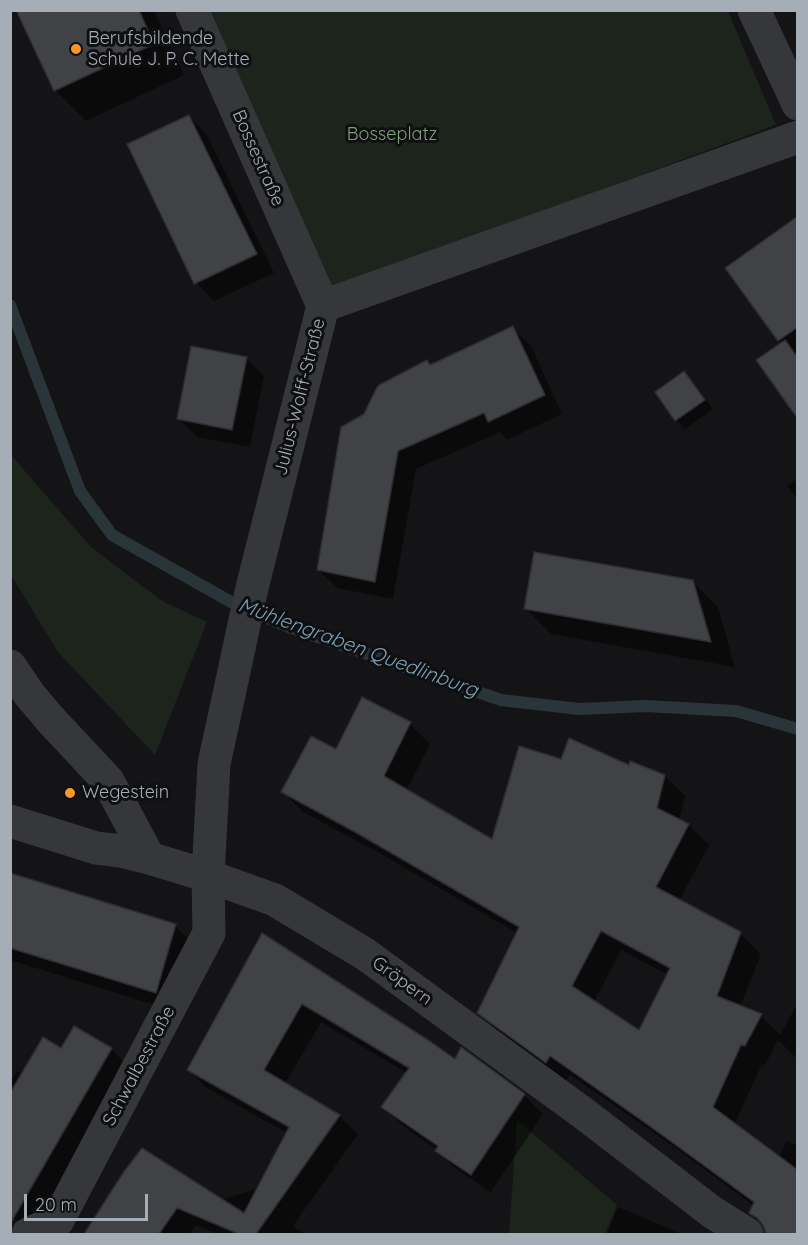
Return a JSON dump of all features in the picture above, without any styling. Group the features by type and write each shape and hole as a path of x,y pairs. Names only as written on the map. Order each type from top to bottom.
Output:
{"street":[{"name":"Bossestraße","path":"192,10 323,306"},
{"path":"754,10 798,104"},
{"name":"Julius-Wolff-Straße","path":"208,876 214,764 252,588 323,306 798,137"},
{"path":"10,666 50,719 108,781 149,858"},
{"name":"Gröpern","path":"10,822 96,848 149,858 275,900 365,954 583,1113 706,1223 747,1234"},
{"name":"Schwalbestraße","path":"28,1234 58,1220 209,933 208,876"}],"green space":[{"name":"Bosseplatz","path":"186,11 728,11 776,125 333,289"},
{"path":"11,455 91,547 162,601 207,622 155,755 58,652 11,575"},
{"path":"517,1120 617,1205 605,1234 509,1234"}],"building":[{"name":"Berufsbildende Schule J. P. C. Mette","path":"16,10 139,10 154,44 54,91"},
{"path":"189,115 257,254 194,284 127,144"},
{"path":"798,216 798,327 778,341 725,268"},
{"path":"513,326 545,395 488,422 484,413 398,451 375,582 317,570 341,427 364,414 379,385 427,360 430,365"},
{"path":"785,340 798,358 798,419 756,360"},
{"path":"191,346 247,357 232,430 177,419"},
{"path":"684,371 705,400 675,421 655,392"},
{"path":"534,552 693,580 711,642 524,609"},
{"path":"362,697 411,722 384,776 492,839 519,746 561,759 569,738 629,765 630,761 665,775 657,808 689,824 656,887 741,932 717,996 762,1014 745,1046 741,1045 713,1107 798,1170 798,1234 766,1234 763,1225 749,1213 754,1202 550,1056 546,1063 477,1013 519,927 281,792 311,736 336,749","holes":["601,931 670,968 639,1030 572,986"]},
{"path":"10,873 176,924 156,993 10,948"},
{"path":"262,933 455,1059 461,1047 525,1094 471,1175 435,1151 438,1146 381,1107 409,1068 302,1004 264,1070 340,1115 256,1234 239,1234 177,1208 159,1234 84,1234 142,1148 244,1213 289,1127 187,1070"},
{"path":"74,1026 112,1048 10,1224 10,1093 43,1037 61,1048"}],"waterway":[{"name":"Mühlengraben Quedlinburg","path":"10,305 80,491 112,535 240,607 289,627 501,700 579,709 645,706 736,711 798,729"}],"place":[{"name":"Berufsbildende Schule J. P. C. Mette","path":"76,49"},
{"name":"Wegestein","path":"70,793"}]}
